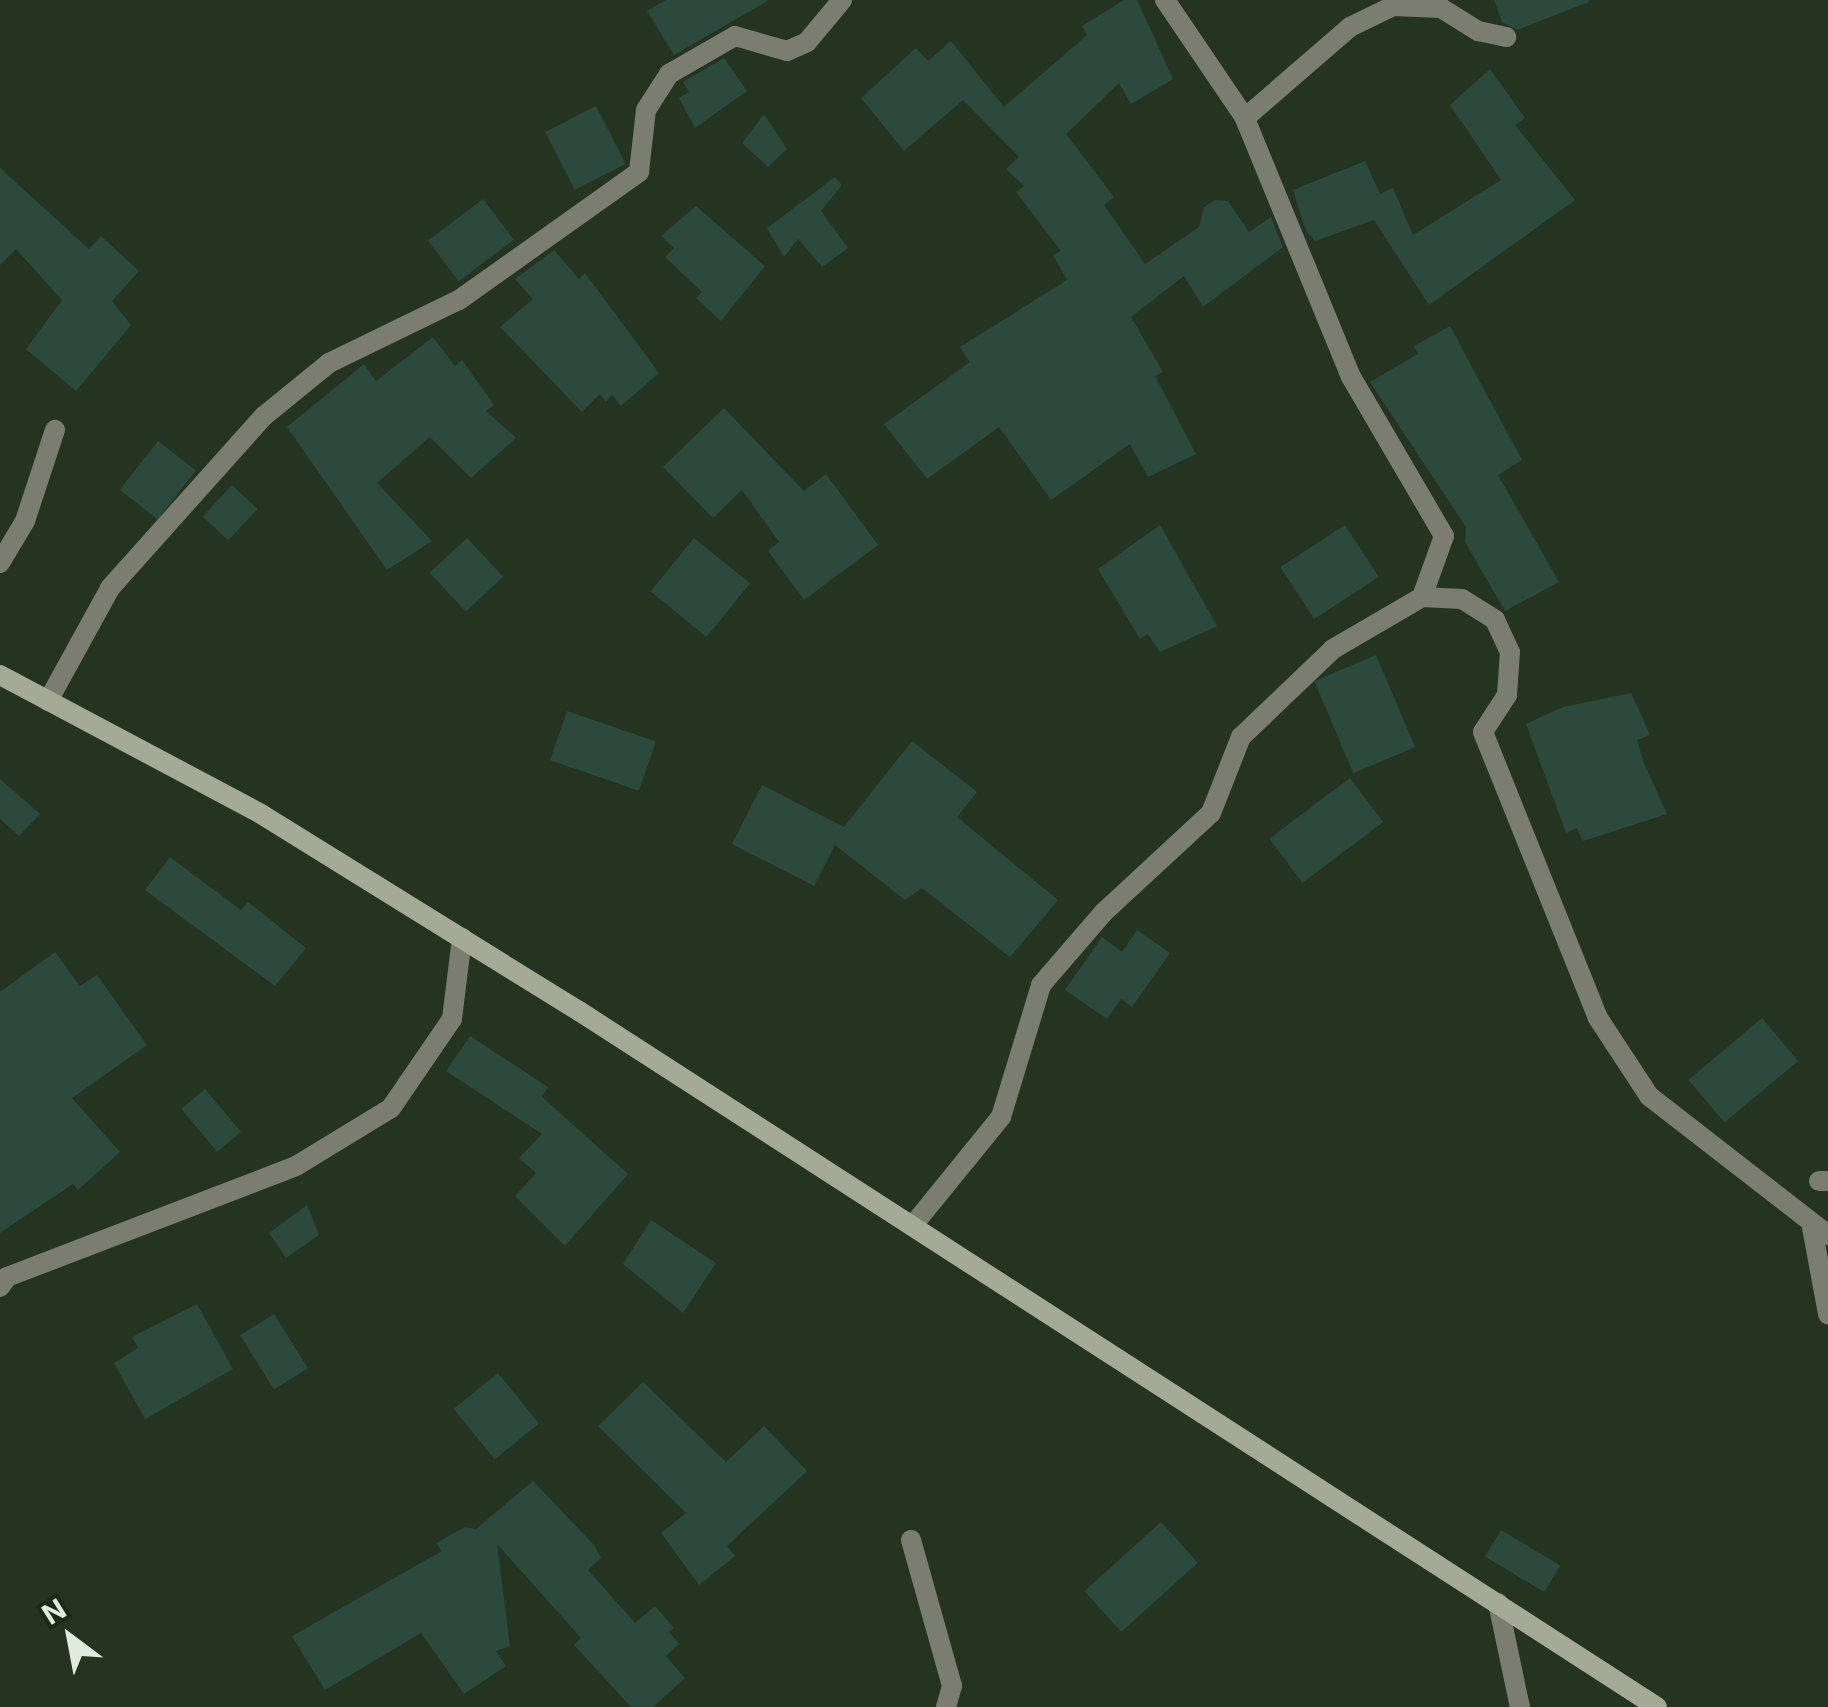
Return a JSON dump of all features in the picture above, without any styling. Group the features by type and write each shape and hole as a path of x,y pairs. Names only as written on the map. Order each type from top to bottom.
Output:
{"main road":[{"path":"0,675 261,814 462,938 914,1224 1657,1707"}],"street":[{"path":"48,700 110,588 264,416 329,363 458,300 639,172 646,110 669,74 735,36 788,51 808,42 842,0"},
{"path":"1165,0 1245,118 1352,377 1444,536 1422,596"},
{"path":"1245,118 1350,27 1392,6 1440,8 1478,31 1506,37"},
{"path":"0,564 25,522 55,430"},
{"path":"914,1224 1001,1117 1041,984 1104,912 1211,813 1241,737 1333,648 1422,596 1462,599 1495,620 1510,652 1508,695 1483,732 1556,926 1598,1018 1649,1096 1820,1228 1828,1314"},
{"path":"0,1287 7,1277 296,1166 391,1108 452,1019 462,938"},
{"path":"912,1540 952,1686 946,1707"},
{"path":"1498,1604 1520,1707"}],"building":[{"path":"666,0 769,0 674,55 647,11"},
{"path":"1124,0 1137,0 1173,79 1131,104 1119,83 1066,134 1114,197 1104,205 1145,264 1199,227 1204,207 1215,200 1228,201 1249,232 1271,217 1283,247 1203,307 1184,276 1131,317 1163,372 1155,376 1196,454 1148,477 1130,444 1051,500 999,427 927,479 884,424 970,362 960,347 1067,280 1053,255 1061,251 1016,192 1024,186 1006,169 1019,157 963,100 904,151 861,98 916,48 928,61 951,41 1004,107 1087,35 1082,26"},
{"path":"1494,0 1589,2 1517,30 1502,22"},
{"path":"724,58 747,91 695,128 679,98 689,92 683,82"},
{"path":"1490,69 1525,118 1515,125 1575,200 1429,305 1374,220 1315,241 1306,231 1293,190 1365,161 1380,194 1393,188 1413,235 1501,180 1450,105"},
{"path":"596,106 626,164 575,190 545,132"},
{"path":"764,114 787,149 768,167 742,143"},
{"path":"0,168 89,249 101,236 139,271 112,301 131,325 76,391 26,349 62,300 16,249 0,265"},
{"path":"835,177 842,185 821,211 848,248 822,267 798,239 784,257 767,228"},
{"path":"483,199 514,240 459,281 428,241"},
{"path":"696,206 765,266 721,321 696,298 702,292 665,257 674,248 661,236"},
{"path":"554,250 579,279 585,273 659,373 621,406 612,395 606,402 600,394 582,412 500,327 533,299 515,279"},
{"path":"1450,326 1522,460 1498,475 1559,582 1505,611 1465,542 1466,527 1370,382 1418,354 1414,346"},
{"path":"433,337 455,366 462,360 494,405 486,411 516,438 471,478 430,437 377,483 432,541 387,570 287,427 364,364 376,381"},
{"path":"724,408 804,491 826,474 878,545 804,600 768,551 779,542 742,490 713,518 663,467"},
{"path":"158,441 196,471 158,519 120,490"},
{"path":"232,485 258,509 228,540 203,516"},
{"path":"1160,525 1217,626 1160,652 1148,634 1140,639 1098,569"},
{"path":"1345,525 1379,577 1314,619 1280,567"},
{"path":"467,538 503,577 466,612 430,573"},
{"path":"694,538 750,583 707,637 651,592"},
{"path":"1376,655 1415,747 1353,773 1314,681"},
{"path":"1631,693 1650,735 1637,740 1667,814 1583,841 1577,828 1566,833 1526,724 1563,707"},
{"path":"567,711 656,742 639,791 550,760"},
{"path":"912,741 977,792 957,817 1058,900 1010,957 922,888 905,900 835,845 814,886 732,844 762,785 844,827"},
{"path":"1350,778 1383,822 1302,883 1269,839"},
{"path":"0,779 40,814 19,836 0,819"},
{"path":"170,857 241,910 248,902 306,948 275,986 145,890"},
{"path":"1137,930 1170,953 1132,1007 1121,999 1107,1019 1065,990 1102,937 1122,952"},
{"path":"55,952 80,986 97,975 147,1045 72,1098 120,1152 78,1190 73,1184 0,1233 0,992"},
{"path":"1762,1018 1798,1061 1724,1123 1688,1080"},
{"path":"470,1036 548,1087 542,1097 628,1174 565,1246 515,1196 536,1173 519,1158 542,1134 446,1071"},
{"path":"205,1089 241,1132 217,1152 181,1109"},
{"path":"307,1205 319,1235 286,1258 269,1233"},
{"path":"651,1220 716,1263 683,1313 623,1264"},
{"path":"197,1304 233,1369 145,1419 114,1363 138,1348 132,1337"},
{"path":"274,1314 308,1368 274,1389 240,1335"},
{"path":"498,1373 539,1424 495,1459 454,1409"},
{"path":"643,1382 726,1462 764,1426 807,1471 727,1546 735,1556 699,1585 661,1533 686,1513 598,1426"},
{"path":"533,1481 594,1545 601,1558 588,1570 635,1623 655,1606 674,1628 669,1632 679,1644 666,1656 685,1678 653,1707 631,1707 574,1645 581,1638 497,1544 510,1646 496,1651 506,1666 464,1694 421,1633 325,1690 292,1636 442,1551 436,1543 465,1527 476,1529"},
{"path":"1161,1522 1198,1563 1121,1632 1084,1591"},
{"path":"1501,1530 1560,1566 1544,1592 1485,1557"}]}
